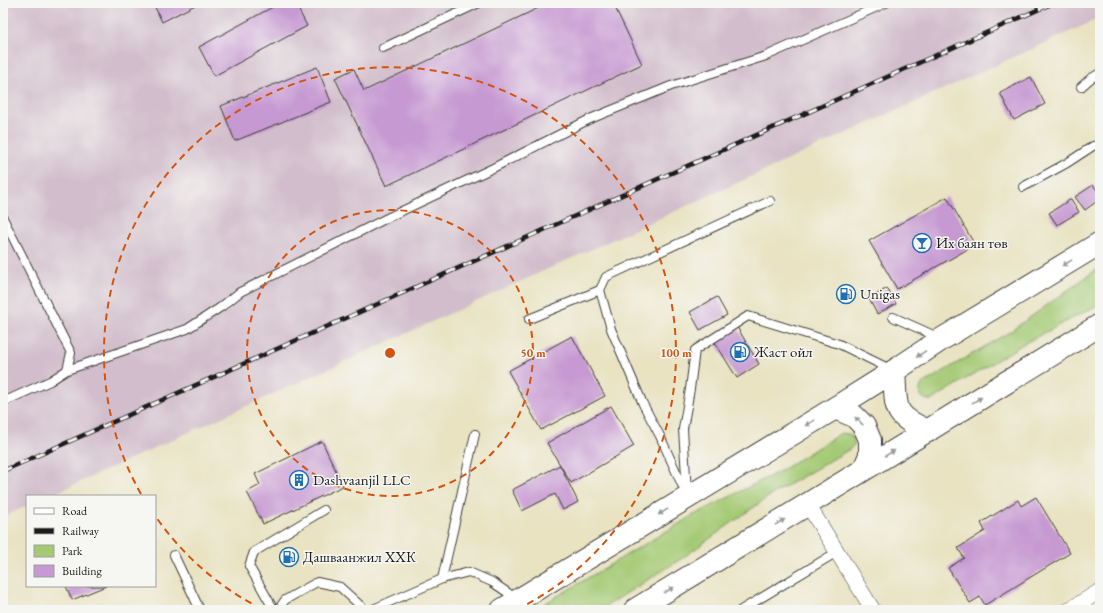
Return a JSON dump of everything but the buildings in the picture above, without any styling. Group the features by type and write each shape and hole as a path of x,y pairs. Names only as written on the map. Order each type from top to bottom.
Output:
{"highway":[{"path":"510,605 835,408 942,339 1100,243"},
{"path":"635,610 1100,325"},
{"path":"894,371 895,400 900,415 912,424 928,430"},
{"path":"835,408 854,416 864,426 870,440 870,455 864,469"}],"street":[{"path":"808,505 873,610"},
{"path":"1069,610 1100,591"}],"lane":[{"path":"383,48 479,3"},
{"path":"3,402 50,381 67,370 187,329 221,307 240,292 389,217 493,168 590,119 671,86 766,56 886,3"},
{"path":"1081,87 1090,78 1100,73"},
{"path":"1023,187 1067,163 1093,146 1100,144"},
{"path":"688,497 660,436 643,404 611,329 600,290 606,277 770,201"},
{"path":"3,218 71,353 67,370"},
{"path":"529,319 600,290"},
{"path":"688,497 683,429 695,350 748,316 839,344 894,371"},
{"path":"892,317 942,339"},
{"path":"442,579 475,434"},
{"path":"274,610 249,566 254,552 324,510"},
{"path":"741,610 838,552"},
{"path":"174,555 200,610"},
{"path":"370,610 442,579 469,572 492,582 510,605"},
{"path":"278,610 285,600 317,582 340,587 365,610"}],"shaded area":[{"path":"3,3 1100,3 1100,18 51,495 26,495 26,506 3,517"}],"green space":[{"path":"1100,267 1100,304 1023,344 932,400 925,399 921,395 919,391 922,384 1011,331"},
{"path":"841,433 849,434 853,437 854,445 850,449 771,495 681,559 600,610 534,610 692,516 780,471"}],"railway":[{"path":"3,471 1053,3"}],"place":[{"name":"Их баян төв","path":"922,243"},
{"name":"Unigas","path":"846,294"},
{"name":"Жаст ойл","path":"740,352"},
{"name":"Dashvaanjil LLC","path":"299,480"},
{"name":"Дашваанжил ХХК","path":"289,557"}]}
